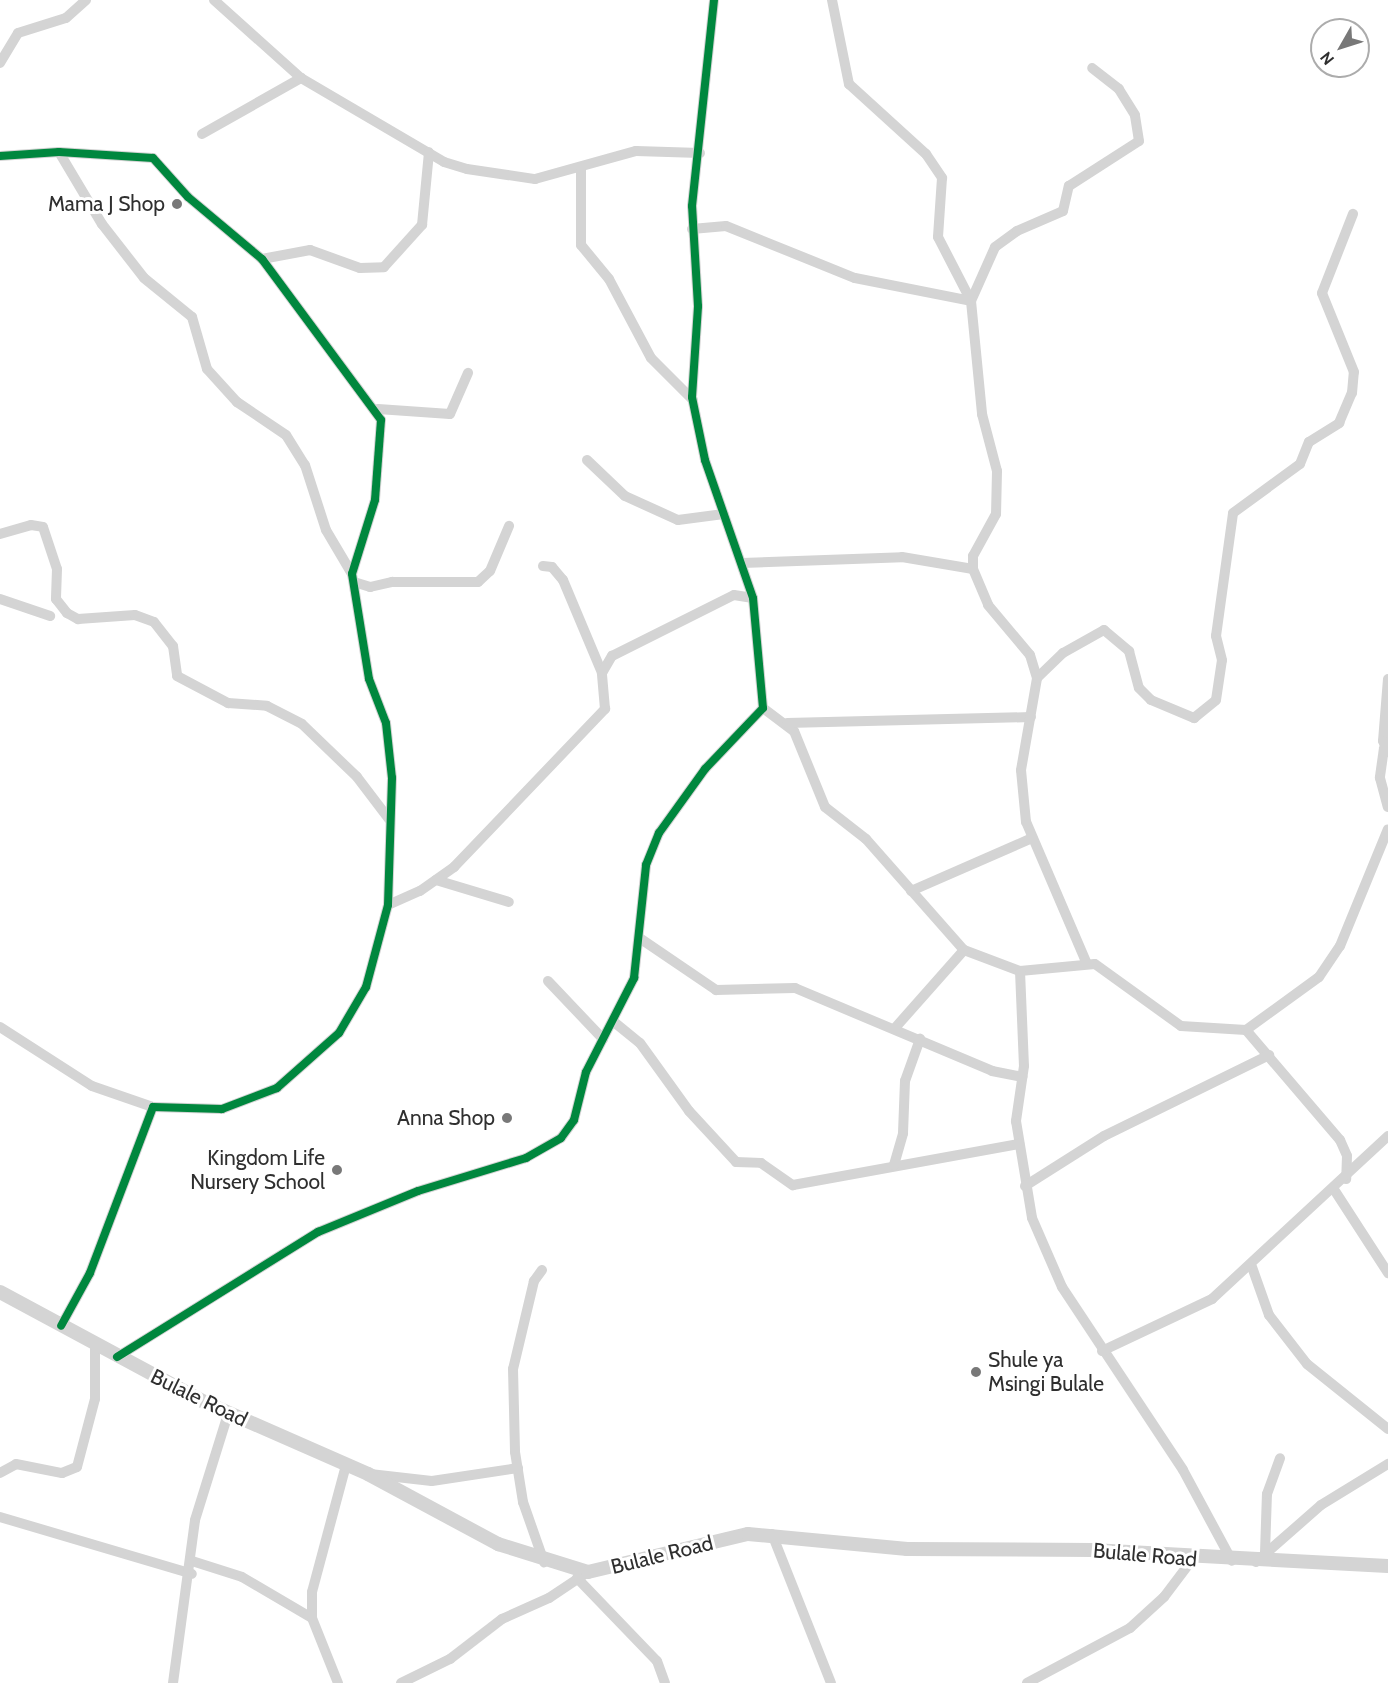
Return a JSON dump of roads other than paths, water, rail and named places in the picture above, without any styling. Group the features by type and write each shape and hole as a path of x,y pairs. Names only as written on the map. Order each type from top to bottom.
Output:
{"street":[{"path":"0,63 18,33 66,18 86,0"},
{"path":"214,0 301,78 459,167 517,181 581,170 636,151 700,153"},
{"path":"117,1357 318,1232 388,1202 544,1150 574,1120 586,1072 614,1022 634,978 641,939 646,865 658,833 705,769 763,708 753,598 705,460 693,400 698,306 692,229 700,153 706,38 714,0"},
{"path":"832,0 849,84 926,154 942,178 939,240 971,301 982,414 995,458 998,491 994,520 973,556 973,569 988,605 1030,656 1037,678 1021,770 1030,839 1087,964"},
{"path":"971,301 995,247 1017,231 1063,211 1069,186 1139,141 1135,115 1119,89 1092,68"},
{"path":"202,134 301,78"},
{"path":"0,1027 92,1086 153,1107 222,1109 277,1088 339,1033 356,1009 388,905 389,819 386,723 369,679 358,597 353,578 326,530 305,465 286,435 237,402 207,369 192,317 144,278 102,224 59,152"},
{"path":"0,156 59,152 153,158 179,189 262,259 378,409 377,490 353,578"},
{"path":"262,259 310,250 360,268 384,267 422,225 429,152"},
{"path":"581,170 581,245 609,279 656,364 693,400"},
{"path":"1037,678 1063,653 1104,630 1129,651 1139,687 1151,700 1194,718 1216,700 1222,660 1216,636 1233,513 1300,464 1309,442 1340,423 1352,393 1354,372 1322,293 1353,214"},
{"path":"692,229 726,226 855,278 971,301"},
{"path":"378,409 450,414 468,373"},
{"path":"587,460 625,496 678,520 724,514"},
{"path":"0,534 31,525 44,527 57,569 57,599 67,613 78,619 135,615 154,622 173,646 177,676 228,704 267,706 302,724 357,777 389,819"},
{"path":"353,578 370,587 485,580 509,526"},
{"path":"742,563 902,557 973,569"},
{"path":"388,905 436,880 605,709 602,674 563,580 552,567 543,566"},
{"path":"358,597 370,587"},
{"path":"602,674 612,656 647,638 734,595 753,598"},
{"path":"0,599 50,616"},
{"path":"1388,679 1386,750 1380,778 1388,807"},
{"path":"763,708 787,723 1031,717"},
{"path":"787,723 825,807 861,834 964,950 1020,971 1087,964 1104,968 1181,1026 1246,1030 1294,999 1326,968 1388,830"},
{"path":"911,891 1030,839"},
{"path":"436,880 509,902"},
{"path":"641,939 716,990 795,988 895,1028 992,1071 1023,1077"},
{"path":"895,1028 964,950"},
{"path":"1020,971 1023,1077 1017,1098 1019,1144 1025,1186 1042,1244 1102,1351 1183,1470 1232,1561"},
{"path":"548,981 603,1039"},
{"path":"614,1022 640,1042 689,1111 736,1162 761,1163 797,1185 894,1165 1019,1144"},
{"path":"1246,1030 1340,1140 1347,1179"},
{"path":"894,1165 903,1133 905,1081 920,1039"},
{"path":"1025,1186 1104,1136 1269,1055"},
{"path":"61,1326 90,1273 153,1107"},
{"path":"1102,1351 1212,1299 1252,1267 1335,1191 1388,1136"},
{"path":"1335,1191 1388,1273"},
{"path":"1252,1267 1269,1315 1307,1364 1388,1429"},
{"path":"542,1270 534,1281 513,1369 518,1468 544,1562"},
{"name":"Bulale Road","path":"0,1292 117,1357 228,1414 368,1474 498,1545 583,1575 748,1534 772,1534 907,1549 1092,1550 1192,1560 1232,1561 1261,1558 1388,1566"},
{"path":"0,1473 16,1464 62,1473 77,1467 95,1399 95,1344"},
{"path":"173,1683 192,1574 203,1487 228,1414"},
{"path":"1261,1558 1267,1494 1280,1458"},
{"path":"1261,1558 1321,1505 1388,1464"},
{"path":"338,1683 312,1618 322,1539 346,1465"},
{"path":"368,1474 447,1480 518,1468"},
{"path":"0,1517 192,1574"},
{"path":"772,1534 831,1683"},
{"path":"1027,1683 1130,1628 1164,1597 1192,1560"},
{"path":"192,1561 242,1577 312,1618"},
{"path":"401,1683 450,1659 502,1619 549,1598 583,1575 657,1661 665,1683"}],"place":[{"name":"Mama J Shop","path":"177,204"},
{"name":"Anna Shop","path":"507,1118"},
{"name":"Kingdom Life Nursery School","path":"337,1170"},
{"name":"Shule ya Msingi Bulale","path":"976,1372"}]}
